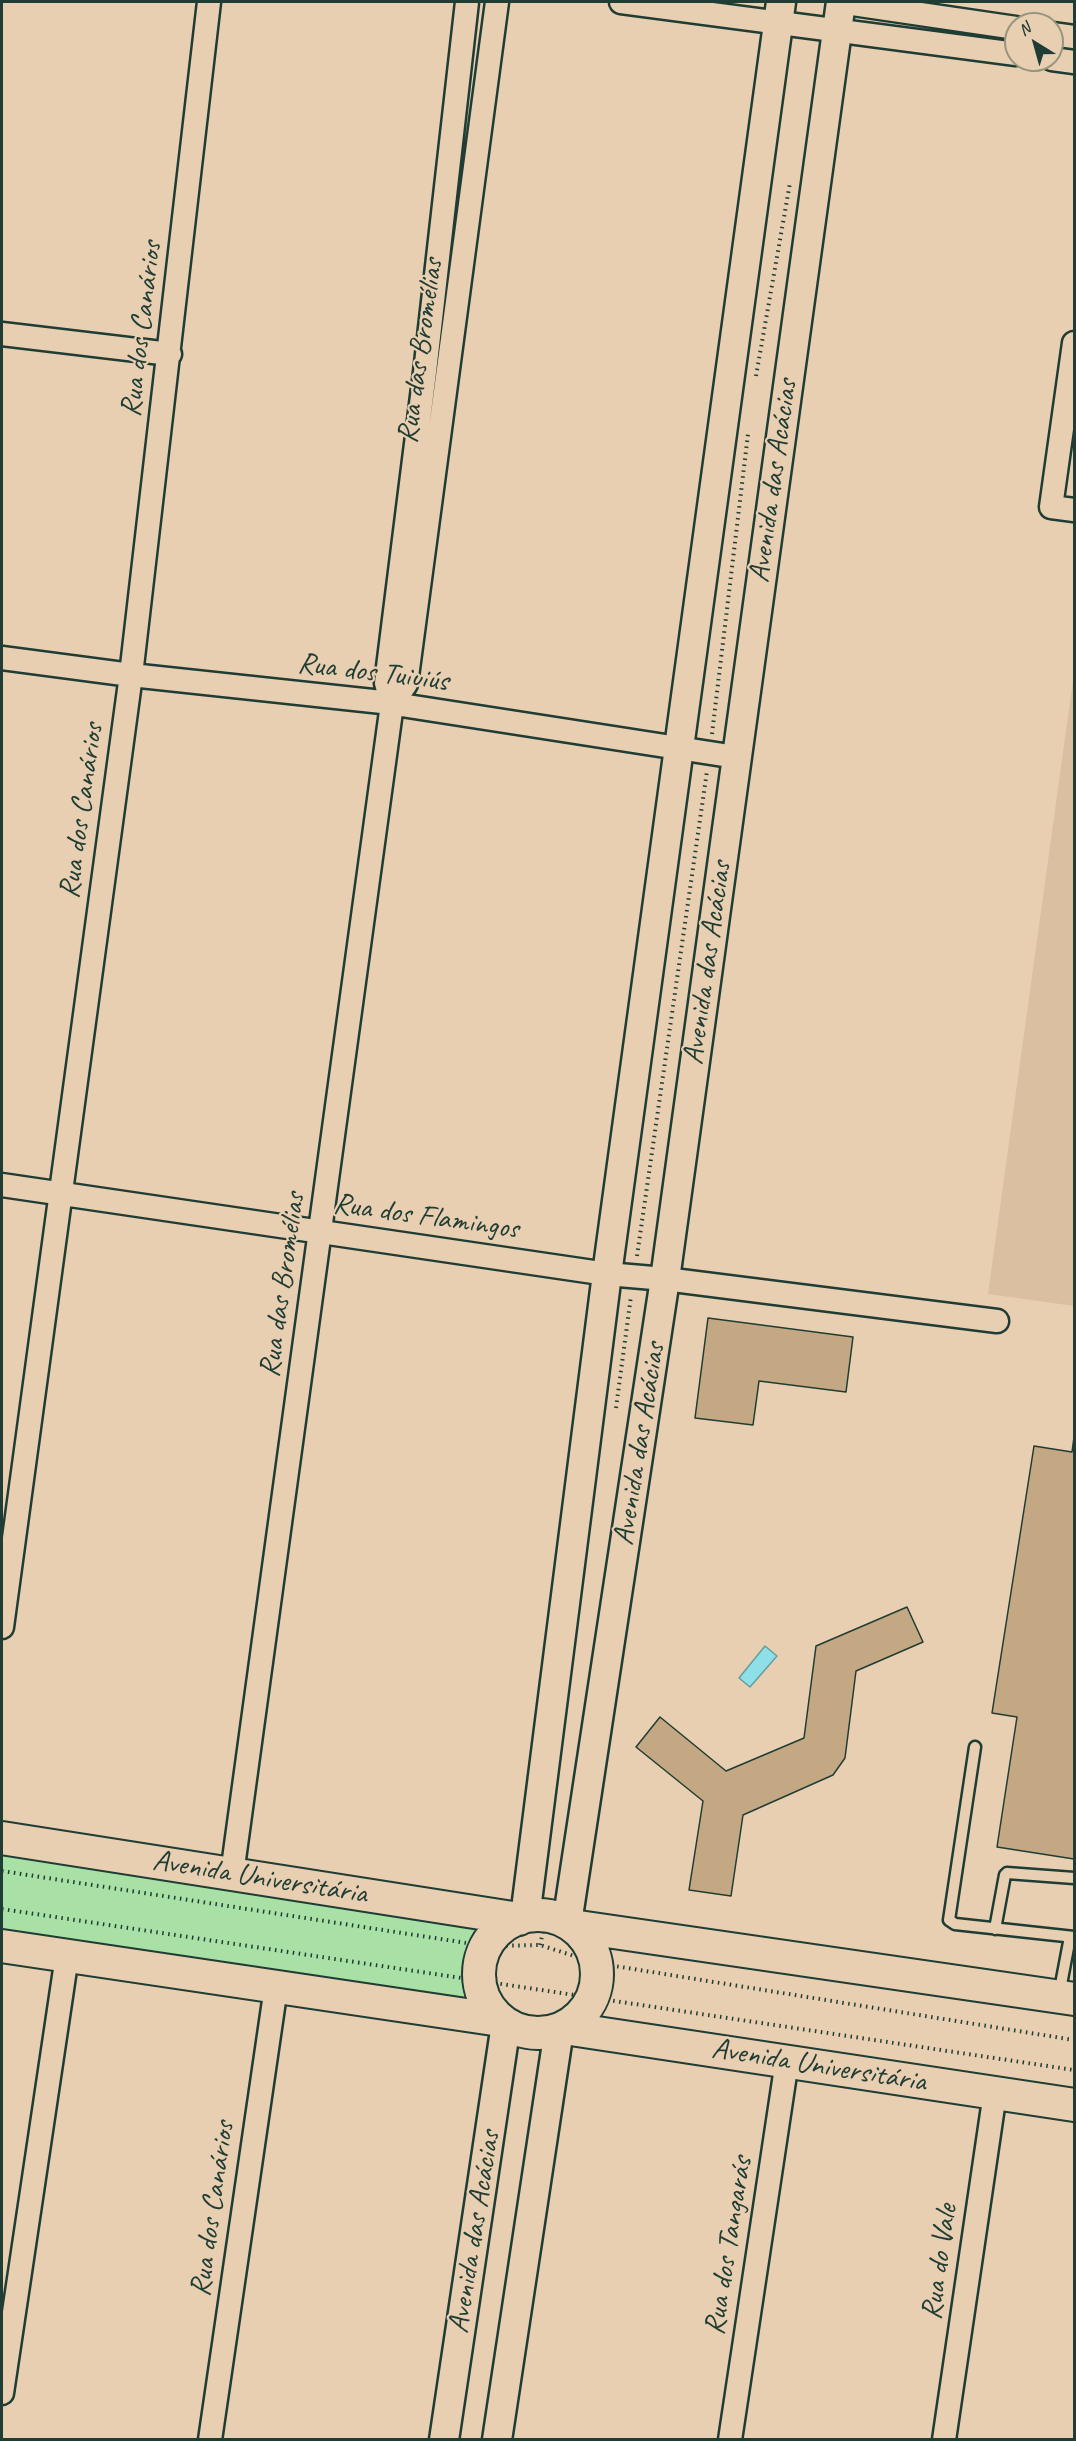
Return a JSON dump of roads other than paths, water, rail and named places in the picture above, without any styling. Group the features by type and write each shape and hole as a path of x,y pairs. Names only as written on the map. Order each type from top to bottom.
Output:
{"main road":[{"name":"Avenida Universitária","path":"2,1838 545,1924 1067,1998"},
{"path":"503,2022 484,1999 479,1980 481,1959 486,1946 500,1930 545,1924 588,1942 596,1963 597,1983 592,1997 580,2017 561,2029"},
{"path":"2,1946 503,2022"},
{"name":"Avenida Universitária","path":"503,2022 532,2033 561,2029 1074,2105"}],"street":[{"name":"Rua dos Canários","path":"2,1627 131,675 209,2"},
{"name":"Rua das Bromélias","path":"232,1874 392,704 386,683 467,2"},
{"name":"Rua das Bromélias","path":"392,704 406,684 497,2"},
{"path":"621,2 779,13 836,32 1004,53"},
{"path":"840,2 1004,26"},
{"name":"Avenida das Acácias","path":"545,1924 665,1279 723,756 840,2"},
{"name":"Avenida das Acácias","path":"545,1924 680,750 779,13"},
{"path":"2,334 170,354"},
{"path":"1074,343 1051,507 1074,510"},
{"name":"Rua dos Tuiuiús","path":"2,658 392,704 723,756"},
{"name":"Rua dos Flamingos","path":"2,1185 621,1275 998,1321"},
{"path":"2,2393 67,1956"},
{"name":"Rua dos Canários","path":"210,2439 276,1987"},
{"name":"Avenida das Acácias","path":"444,2439 503,2022"},
{"name":"Avenida das Acácias","path":"497,2439 561,2029"},
{"name":"Rua dos Tangarás","path":"729,2439 787,2061"},
{"name":"Rua do Vale","path":"944,2439 995,2093"}],"lane":[{"path":"975,1747 949,1920 955,1924 1072,1937 1067,1998"},
{"path":"995,1929 1007,1873 1074,1878"}],"water":[{"path":"765,1646 777,1656 750,1687 739,1678"}]}
